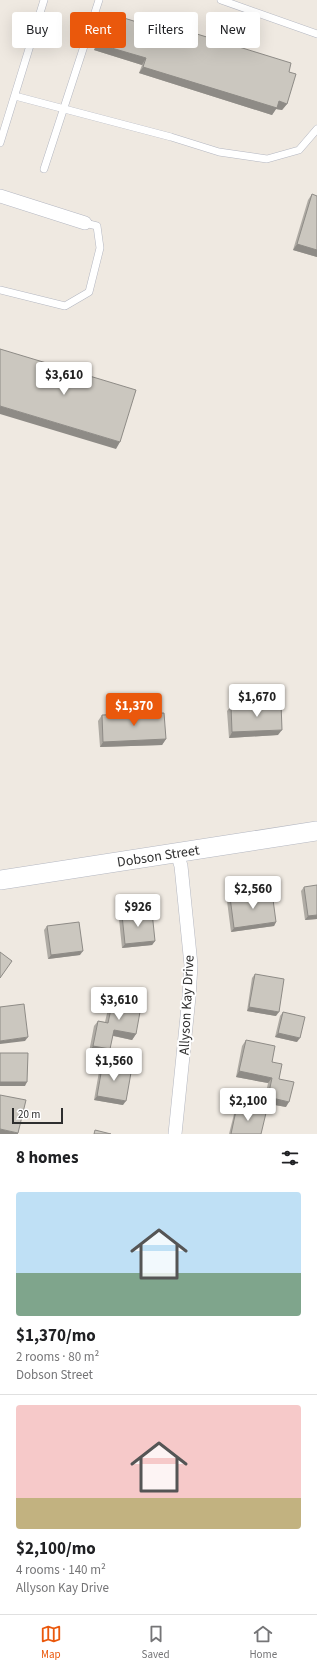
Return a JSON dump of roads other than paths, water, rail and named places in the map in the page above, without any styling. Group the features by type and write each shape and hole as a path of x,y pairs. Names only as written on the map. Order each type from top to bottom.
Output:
{"street":[{"path":"0,196 85,223"},
{"name":"Dobson Street","path":"0,880 317,830"},
{"name":"Allyson Kay Drive","path":"176,1134 189,997 190,965 181,866 177,853"}],"lane":[{"path":"0,143 44,0"},
{"path":"44,169 99,0"},
{"path":"221,0 317,34"},
{"path":"15,96 63,110 171,137 219,152 267,159 299,150 317,129"},
{"path":"0,290 65,306 89,292 100,248 97,226 85,223"}]}
